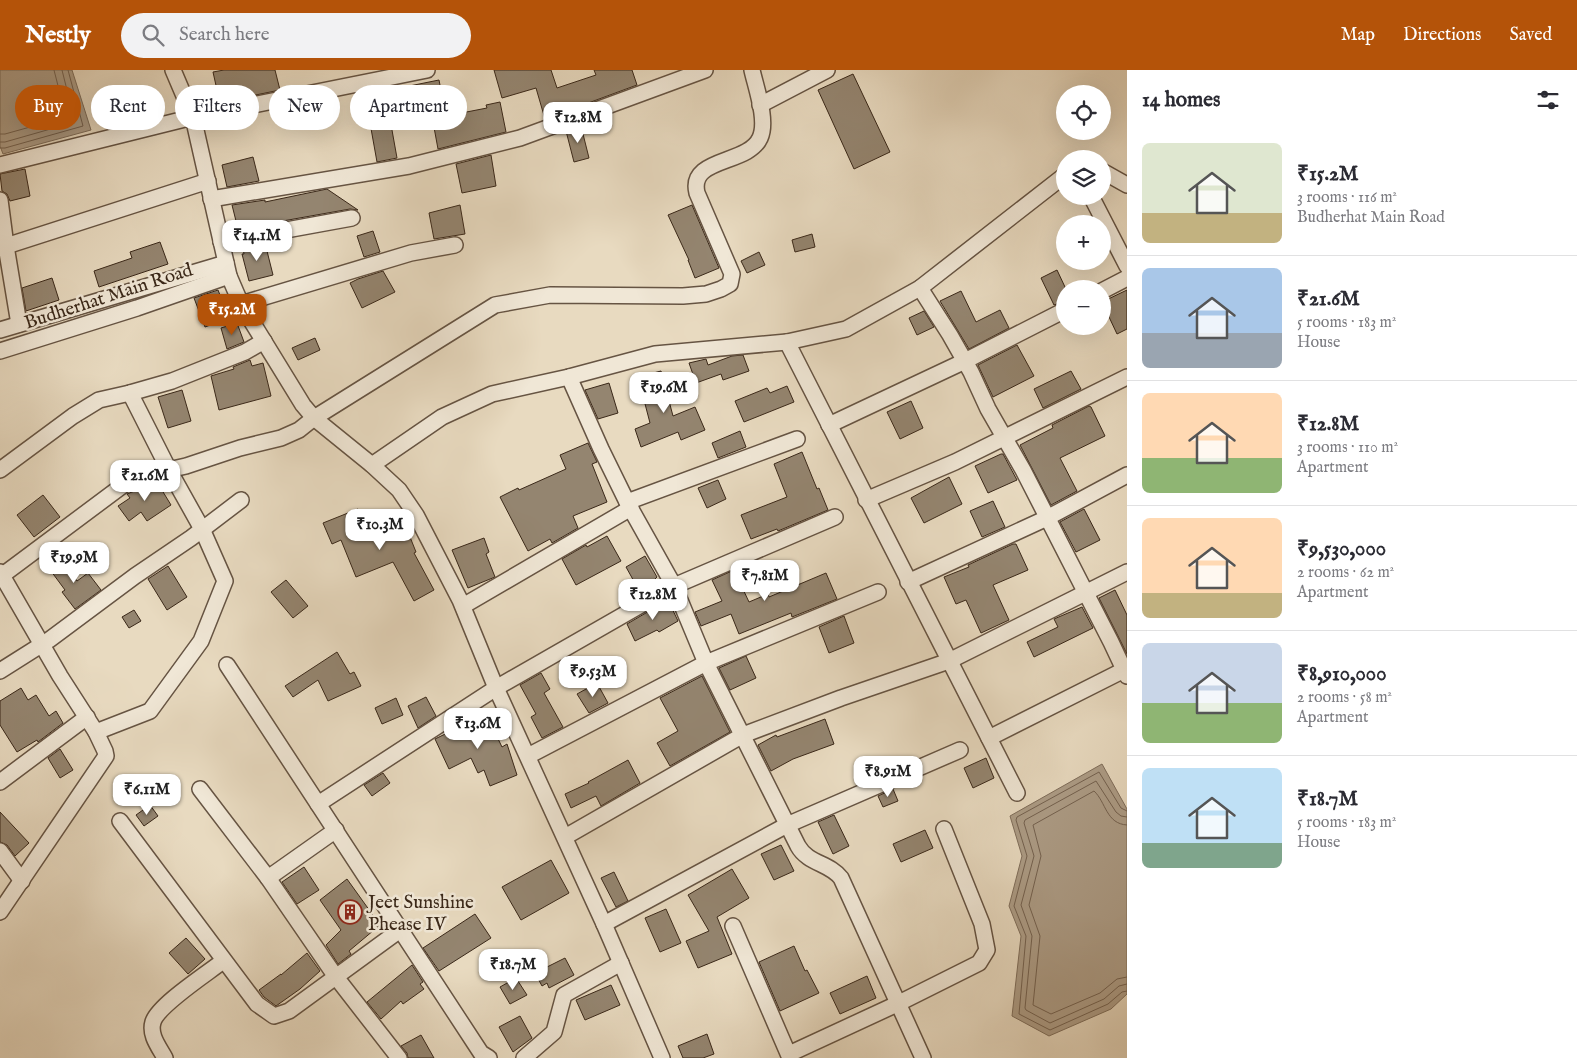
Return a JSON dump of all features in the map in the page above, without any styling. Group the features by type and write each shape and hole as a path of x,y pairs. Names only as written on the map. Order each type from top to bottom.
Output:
{"street":[{"path":"173,70 180,85"},
{"path":"259,104 426,70"},
{"path":"211,199 409,166 520,138 705,70"},
{"path":"0,912 104,762 106,756 106,751 96,732 1,575 126,483 150,474 186,466 240,448 281,438 299,430 314,418 494,305 550,296 683,296 706,294 721,290 730,284 732,274 694,183 698,174 744,153 754,147 761,137 760,105 752,70"},
{"path":"760,105 828,70"},
{"path":"0,165 175,122"},
{"path":"197,130 227,269 241,304 303,405 314,418 372,465 399,490 416,515 463,606 496,688 622,963 662,1058"},
{"path":"1111,176 1127,185"},
{"path":"3,247 208,182"},
{"path":"372,465 442,417 492,394 569,377 655,354 787,342 846,329 920,288 1056,182"},
{"path":"0,200 3,247 19,324"},
{"path":"1096,205 1127,266"},
{"path":"221,242 352,218"},
{"path":"241,304 411,253 455,246"},
{"name":"Budherhat Main Road","path":"0,330 227,269"},
{"name":"Budherhat Main Road","path":"0,351 137,308 227,269"},
{"path":"1111,286 1127,278"},
{"path":"920,288 965,361 988,409 1047,518 1126,673 989,738"},
{"path":"829,425 965,361 1056,315"},
{"path":"0,470 39,440 98,400 172,381 245,352 264,341"},
{"path":"787,342 1016,794"},
{"path":"569,377 601,449 629,505 674,586 706,663 802,853 835,872 841,878 923,1058"},
{"path":"866,500 955,462 1127,377"},
{"path":"96,732 150,710 201,641 225,581 202,529 169,470 130,393"},
{"path":"463,606 629,505 797,439"},
{"path":"908,582 1047,518 1127,475"},
{"path":"0,671 42,645 241,500"},
{"path":"318,804 496,688 674,586 835,517"},
{"path":"565,837 743,734 949,661 1127,572"},
{"path":"528,756 706,663 878,592"},
{"path":"227,665 481,1053 489,1058"},
{"path":"0,782 87,717"},
{"path":"604,924 787,824 960,750"},
{"path":"200,789 268,878 336,977 399,1058"},
{"path":"120,821 223,961 257,1004 274,1016 289,1011 400,930"},
{"path":"733,926 789,1056 979,963 987,950 982,924 944,829"},
{"path":"268,878 336,830"},
{"path":"0,851 22,880"},
{"path":"165,1058 153,1036 153,1022 163,1007 223,961"},
{"path":"525,1058 554,1032 564,995 622,963"}],"water":[{"path":"0,70 72,70 77,85 15,85 15,130 81,130 81,98 91,130 3,154 0,146"},
{"path":"1102,764 1127,809 1127,994 1111,1009 1049,1036 1012,1016 1021,936 1009,906 1022,856 1010,816"}],"building":[{"path":"224,70 275,70 279,85 269,85 269,92 259,94 259,85 216,85 213,72"},
{"path":"494,70 551,70 557,88 596,75 594,70 632,70 637,85 545,119 536,88 502,98"},
{"path":"853,74 890,152 854,169 818,90"},
{"path":"439,80 440,85 414,85"},
{"path":"500,102 506,132 438,149 434,130 467,130 467,112 487,108 486,105"},
{"path":"581,126 589,158 574,162 566,131"},
{"path":"371,130 392,130 397,158 377,162"},
{"path":"491,155 496,186 462,193 456,164"},
{"path":"253,157 259,181 227,187 222,165"},
{"path":"25,169 30,196 10,201 7,194 2,191 0,174"},
{"path":"327,189 358,210 350,209 238,229 232,205 265,200 265,202"},
{"path":"460,205 465,234 434,239 429,213"},
{"path":"692,205 719,268 695,278 689,260 668,215"},
{"path":"373,231 380,252 364,257 357,236"},
{"path":"812,234 815,247 795,252 792,240"},
{"path":"160,242 168,264 99,287 94,271 132,258 130,252"},
{"path":"265,243 273,275 249,281 242,254 244,254 243,248"},
{"path":"759,252 765,265 747,273 741,261"},
{"path":"1057,270 1062,280 1056,280 1056,304 1054,305 1041,278"},
{"path":"383,271 395,292 362,308 350,283"},
{"path":"52,278 59,300 26,311 22,288"},
{"path":"218,290 229,318 205,327 194,298"},
{"path":"1127,290 1127,329 1117,334 1111,321 1111,298"},
{"path":"961,291 976,322 1000,310 1009,328 969,349 940,301"},
{"path":"924,311 934,327 917,335 909,318"},
{"path":"237,323 244,342 227,349 221,328"},
{"path":"315,338 320,350 298,360 292,348"},
{"path":"1017,345 1034,376 993,397 978,365"},
{"path":"743,355 749,371 723,380 721,374 696,383 689,363 706,359 708,365 732,356"},
{"path":"250,360 252,366 263,363 271,396 219,410 211,376 234,369 233,367"},
{"path":"661,371 673,416 695,407 705,430 681,440 678,432 641,447 635,429 650,423 638,377"},
{"path":"1071,371 1081,389 1043,408 1034,389"},
{"path":"609,383 618,413 598,419 585,390"},
{"path":"787,386 794,402 744,422 735,401 767,388 770,393"},
{"path":"182,390 191,421 168,428 158,397"},
{"path":"911,401 923,428 900,439 887,412"},
{"path":"1089,406 1105,436 1060,458 1077,491 1051,505 1020,445 1053,428 1052,425"},
{"path":"740,431 746,447 718,458 712,443"},
{"path":"588,443 597,462 592,464 607,502 573,516 578,528 552,543 550,539 528,551 500,497 566,469 560,455"},
{"path":"802,452 828,510 778,531 777,529 751,539 741,515 787,497 774,464"},
{"path":"1003,454 1017,480 988,493 975,466"},
{"path":"949,477 962,504 924,523 911,498"},
{"path":"718,480 726,499 707,508 698,488"},
{"path":"157,482 171,505 147,521 141,512 129,521 118,506 130,498 127,494"},
{"path":"43,495 60,517 34,537 17,515"},
{"path":"993,501 1005,527 982,537 970,511"},
{"path":"358,509 370,536 404,522 416,552 414,553 434,590 414,601 393,562 356,577 341,540 332,544 323,523"},
{"path":"1084,509 1100,540 1076,552 1060,522"},
{"path":"607,536 621,561 576,585 562,559 586,545 587,547"},
{"path":"484,538 489,552 486,554 495,577 468,588 452,550"},
{"path":"1016,544 1028,570 993,585 1009,620 981,633 966,600 956,604 944,577 969,567 968,565"},
{"path":"645,556 657,577 655,579 658,584 641,594 626,567"},
{"path":"60,558 77,581 88,573 101,590 75,609 62,592 65,590 48,567"},
{"path":"168,566 187,597 167,610 148,579"},
{"path":"734,570 749,602 768,594 769,597 826,573 837,599 792,617 791,613 739,634 731,614 701,626 695,612 722,601 712,580"},
{"path":"286,580 308,606 293,618 271,592"},
{"path":"1115,590 1127,615 1127,654 1099,598"},
{"path":"668,600 678,621 659,632 657,630 635,641 627,624"},
{"path":"1082,607 1093,628 1034,657 1027,642 1058,627 1054,619"},
{"path":"134,610 141,621 129,628 122,617"},
{"path":"844,616 854,643 829,653 819,627"},
{"path":"337,652 350,674 354,672 361,686 328,701 318,680 293,697 285,686"},
{"path":"746,656 756,678 730,690 719,668"},
{"path":"541,673 550,689 544,693 563,727 542,738 531,717 536,714 520,685"},
{"path":"702,676 730,732 670,766 657,743 678,731 660,698"},
{"path":"597,683 608,703 589,713 577,694"},
{"path":"21,688 28,700 36,695 49,716 56,711 63,723 38,742 37,740 17,752 0,725 0,701"},
{"path":"426,697 436,716 418,728 408,706"},
{"path":"396,698 403,715 382,724 375,708"},
{"path":"486,714 502,747 507,744 517,775 490,786 484,770 478,773 471,758 449,769 435,739"},
{"path":"825,719 834,744 793,759 771,771 758,745 776,735 777,737"},
{"path":"60,749 73,770 60,778 48,758"},
{"path":"986,758 994,778 973,788 964,768"},
{"path":"628,760 640,783 601,806 596,796 571,808 565,794 589,783"},
{"path":"383,773 390,783 372,796 364,785"},
{"path":"893,789 898,801 883,807 878,796"},
{"path":"150,805 158,816 144,826 136,815"},
{"path":"0,812 29,843 15,856 7,845 0,842"},
{"path":"834,815 849,846 833,854 818,822"},
{"path":"925,830 933,848 901,862 893,844"},
{"path":"781,845 794,871 774,880 761,854"},
{"path":"551,860 569,893 521,920 502,887"},
{"path":"304,867 319,890 297,904 282,882"},
{"path":"732,869 749,898 717,917 732,954 698,968 686,941 709,931 688,895"},
{"path":"614,872 628,901 616,907 601,878"},
{"name":"Jeet Sunshine Phease IV","path":"347,879 380,925 349,951 351,954 338,964 326,945 341,930 320,900"},
{"path":"666,909 681,943 660,952 645,918"},
{"path":"475,914 491,938 439,971 423,948"},
{"path":"186,938 205,959 188,974 169,953"},
{"path":"794,946 805,971 807,970 819,993 780,1011 759,962"},
{"path":"307,953 320,971 300,989 276,1006 264,997 259,990 281,975"},
{"path":"565,958 574,975 549,988 547,983 542,986 535,973"},
{"path":"412,965 423,982 420,984 424,989 403,1004 401,1001 381,1019 367,1002"},
{"path":"867,976 876,998 840,1014 830,993"},
{"path":"516,978 527,995 510,1004 500,987"},
{"path":"611,985 620,1005 585,1020 576,1000"},
{"path":"520,1016 532,1038 513,1052 499,1027"},
{"path":"707,1034 714,1054 703,1058 683,1058 678,1046"},
{"path":"421,1035 434,1058 408,1058 407,1053 401,1046"}],"place":[{"name":"Jeet Sunshine Phease IV","path":"350,912"}]}
